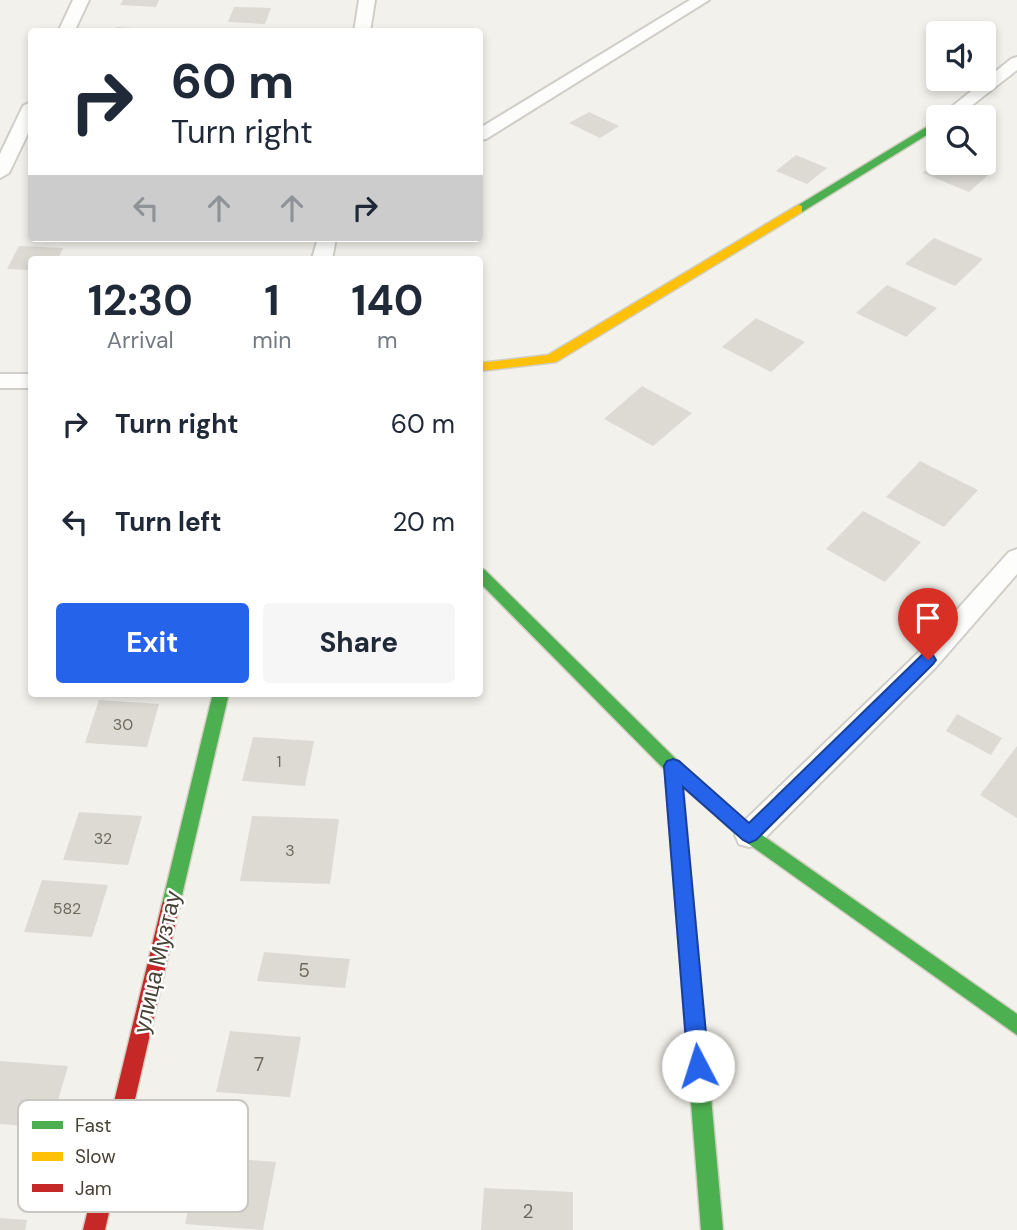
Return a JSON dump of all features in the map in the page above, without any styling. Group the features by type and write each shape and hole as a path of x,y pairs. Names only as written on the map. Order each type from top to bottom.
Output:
{"street":[{"path":"68,28 81,0"},
{"path":"363,28 367,0"},
{"path":"483,133 701,0"},
{"path":"962,105 1017,62"},
{"path":"0,173 28,114"},
{"path":"483,367 551,359 926,130"},
{"path":"0,380 28,381"},
{"path":"749,835 928,660 1017,558"},
{"path":"483,577 673,766 749,835 1017,1026"},
{"name":"улица Музтау","path":"125,1100 220,697"},
{"path":"673,766 712,1230"},
{"name":"улица Музтау","path":"94,1230 98,1212"}],"building":[{"path":"123,0 159,0 156,7 120,5"},
{"path":"234,7 271,8 265,24 228,22"},
{"path":"589,112 619,126 600,138 569,123"},
{"path":"796,155 827,168 807,184 776,171"},
{"path":"928,175 988,175 969,192"},
{"path":"934,238 983,259 955,286 905,264"},
{"path":"19,246 63,248 59,256 28,256 28,270 7,269"},
{"path":"887,285 937,308 906,337 856,313"},
{"path":"756,318 805,342 771,372 722,347"},
{"path":"642,386 692,413 653,446 604,419"},
{"path":"920,461 978,490 944,527 886,497"},
{"path":"863,511 921,542 885,582 826,549"},
{"path":"99,700 159,704 147,747 85,743"},
{"path":"957,714 1002,738 991,755 946,731"},
{"path":"253,737 314,741 305,786 242,781"},
{"path":"1017,746 1017,818 980,795"},
{"path":"79,812 142,816 128,865 63,860"},
{"path":"252,816 339,819 330,884 240,881"},
{"path":"42,880 108,885 92,937 24,932"},
{"path":"264,952 350,959 345,988 257,981"},
{"path":"230,1031 301,1037 290,1097 216,1092"},
{"path":"0,1061 68,1066 58,1100 18,1100 18,1125 0,1124"},
{"path":"248,1160 276,1162 263,1230 185,1224 188,1212 248,1212"},
{"path":"484,1188 573,1192 573,1230 481,1230"},
{"path":"0,1218 27,1220 25,1230 0,1230"}],"traffic: fast":[{"path":"798,209 926,130"},
{"path":"483,577 673,767 749,835 1017,1026"},
{"path":"170,908 220,697"},
{"path":"673,767 712,1230"}],"traffic: slow":[{"path":"483,367 551,359 798,209"}],"traffic: jam":[{"path":"125,1100 170,908"},
{"path":"94,1230 98,1212"}],"route":[{"path":"698,1066 673,766 749,835 928,660"}]}
